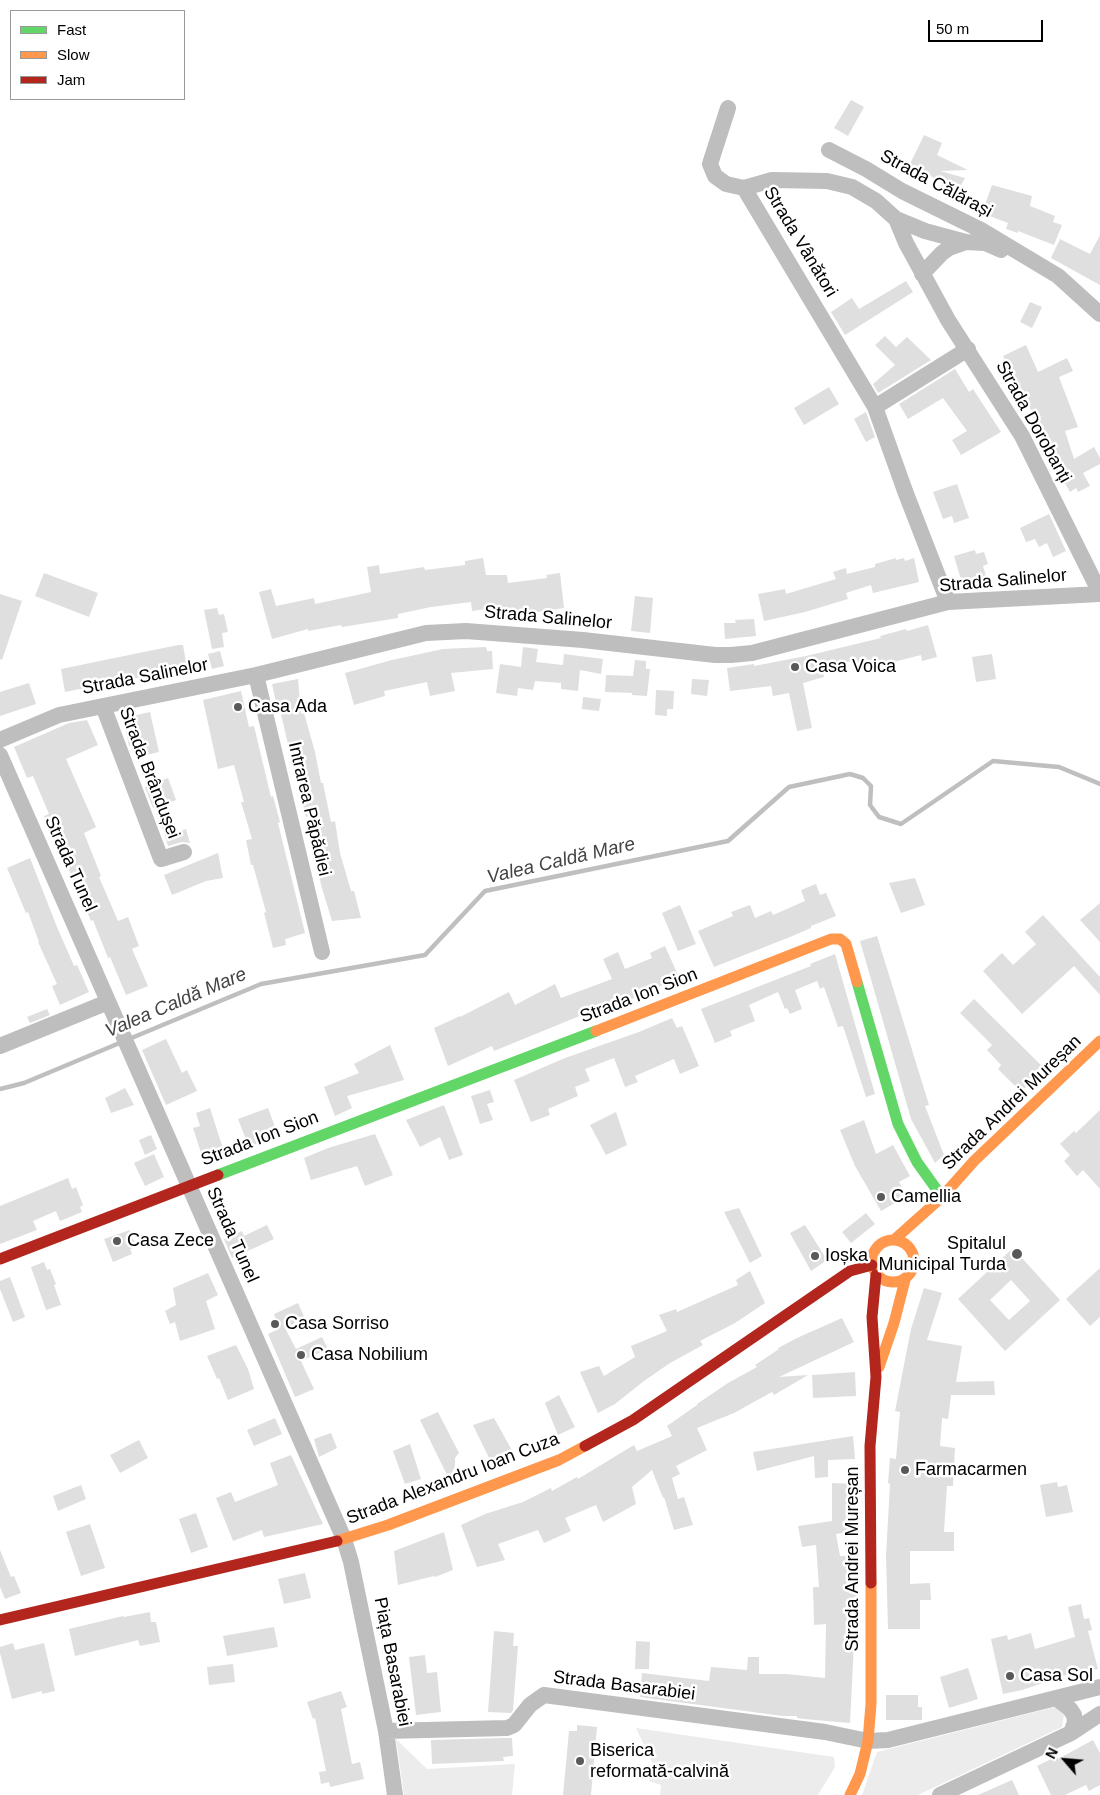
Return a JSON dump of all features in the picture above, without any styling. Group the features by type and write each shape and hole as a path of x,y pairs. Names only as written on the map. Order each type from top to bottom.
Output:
{"street":[{"name":"Strada Vânători","path":"728,108 710,164 715,176 726,184 744,188 875,407 904,491 948,602"},
{"name":"Strada Călărași","path":"829,150 866,169 902,191 983,231 1058,276 1100,314"},
{"name":"Strada Dorobanți","path":"744,188 772,180 827,181 852,187 876,201 896,219 906,243 948,320 1022,436 1100,594"},
{"name":"Strada Călărași","path":"896,219 924,231 966,242 991,245 1017,259 1022,258 1022,256"},
{"path":"922,274 942,253 949,248 966,242"},
{"path":"875,407 968,349"},
{"name":"Strada Salinelor","path":"0,740 59,715 256,675 426,634 466,631 583,640 715,655 731,655 752,653 948,602 1100,594"},
{"name":"Intrarea Păpădiei","path":"256,675 322,952"},
{"name":"Strada Brândușei","path":"103,706 160,859 184,852"},
{"name":"Strada Tunel","path":"0,755 344,1539"},
{"name":"Strada Ion Sion","path":"188,1186 647,1012 831,939 840,939 846,944 898,1124 917,1162 946,1193"},
{"path":"0,1046 108,1002"},
{"name":"Strada Andrei Mureșan","path":"895,1239 946,1193 974,1161 1100,1041"},
{"path":"0,1260 188,1186"},
{"name":"Strada Andrei Mureșan","path":"931,1221 946,1193"},
{"path":"895,1239 915,1248 914,1267 911,1274 905,1280 895,1283 884,1281 874,1270 873,1252 882,1242 895,1239"},
{"name":"Strada Andrei Mureșan","path":"868,1741 871,1665 870,1446 876,1377 872,1317 874,1270"},
{"name":"Strada Alexandru Ioan Cuza","path":"0,1620 344,1539 388,1525 559,1460 633,1420 850,1271 874,1270"},
{"name":"Strada Andrei Mureșan","path":"876,1377 894,1324 905,1280"},
{"name":"Piața Basarabiei","path":"344,1539 351,1562 386,1731 395,1795"},
{"name":"Strada Basarabiei","path":"386,1731 507,1728 514,1725 530,1705 544,1695 825,1732 868,1741 888,1740 1100,1687"},
{"path":"1056,1698 1070,1709 1074,1715 1075,1722 1071,1733"},
{"path":"940,1795 1071,1733 1100,1714"},
{"path":"850,1795 860,1774 868,1741"}],"shaded area":[{"path":"1055,1707 1064,1715 1062,1727 918,1795 862,1795 877,1752"},
{"path":"636,1728 834,1757 835,1767 818,1795 660,1795 661,1785 649,1781 652,1762"},
{"path":"396,1739 427,1769 515,1764 512,1795 404,1795"}],"building":[{"path":"851,100 864,107 848,136 834,128"},
{"path":"924,135 942,143 937,155 968,170 940,171 965,178 959,189 954,187 950,196 939,190 943,182 909,166"},
{"path":"992,185 1032,196 1030,206 1055,216 1053,222 1062,225 1054,245 1018,231 1018,233 1006,229 1008,223 982,213"},
{"path":"1100,235 1100,285 1051,258 1060,239 1090,254"},
{"path":"906,281 913,292 845,335 831,312 852,298 859,309"},
{"path":"1030,302 1042,307 1032,328 1020,322"},
{"path":"885,336 896,347 907,337 931,360 878,393 873,384 895,365 875,345"},
{"path":"1026,345 1038,372 1067,358 1073,371 1059,377 1078,427 1065,431 1074,459 1094,447 1100,458 1100,464 1083,473 1090,486 1078,492 1076,488 1070,492 1051,459 1044,438 1041,439 1025,393 1021,395 1003,356"},
{"path":"955,369 969,392 973,389 1001,432 961,455 952,440 967,431 943,398 908,419 899,404"},
{"path":"829,387 839,404 804,425 794,408"},
{"path":"866,412 875,437 866,442 854,419"},
{"path":"957,484 969,518 954,523 952,516 943,519 933,492"},
{"path":"1049,514 1066,551 1053,557 1047,543 1039,547 1035,539 1026,542 1020,528"},
{"path":"975,550 976,554 984,552 988,564 983,566 986,576 962,583 954,556"},
{"path":"483,558 486,575 507,575 508,583 547,578 546,575 560,573 564,608 524,614 524,610 500,612 499,607 472,611 471,602 431,607 398,614 398,618 342,627 341,625 308,631 308,629 272,639 259,592 271,589 276,606 314,598 315,604 371,592 367,567 379,565 380,574 424,567 425,570 465,565 465,561"},
{"path":"896,558 896,560 904,558 905,561 914,558 919,582 873,593 871,585 846,593 848,599 805,612 764,621 758,594 785,589 786,594 836,579 833,572 846,568 847,574 875,567 875,564"},
{"path":"44,573 98,593 89,617 35,596"},
{"path":"0,594 22,601 2,660 0,659"},
{"path":"635,596 653,598 650,633 631,631"},
{"path":"217,608 219,615 224,614 228,632 222,633 224,647 212,649 204,610"},
{"path":"754,619 756,636 725,639 724,623 736,623 735,620"},
{"path":"928,625 937,657 922,661 921,655 854,672 852,661 822,668 824,677 803,683 812,728 797,731 789,693 773,696 771,686 730,691 727,668 754,664 754,666 806,656 881,638 880,636 906,629 907,631"},
{"path":"183,645 187,668 65,692 61,669"},
{"path":"486,647 487,651 492,651 493,669 451,673 455,691 430,696 427,682 384,691 385,696 354,705 345,673 443,649"},
{"path":"523,647 538,649 536,662 563,665 564,654 603,659 601,674 580,670 578,691 561,689 561,683 535,681 533,690 518,688 517,696 496,693 500,664 521,667"},
{"path":"220,651 224,666 212,669 208,654"},
{"path":"992,654 996,679 976,682 972,657"},
{"path":"635,660 646,661 646,669 650,669 647,696 632,695 632,693 605,692 606,675 633,676"},
{"path":"298,679 301,714 304,713 321,783 323,783 331,822 335,821 340,853 351,891 354,891 361,918 332,921 321,885 309,816 306,817 289,744 280,710 278,711 272,684"},
{"path":"692,679 709,680 707,696 691,694"},
{"path":"29,683 36,704 0,716 0,692"},
{"path":"656,690 674,691 673,709 667,709 667,716 655,715"},
{"path":"241,691 249,727 254,726 271,797 273,796 280,822 278,823 305,933 285,939 286,945 273,948 264,913 266,912 253,865 251,865 246,840 252,839 241,802 244,802 234,765 218,769 203,700"},
{"path":"583,697 601,699 599,711 582,709"},
{"path":"150,712 159,752 142,756 139,744 129,746 125,727 130,726 128,717"},
{"path":"87,720 98,745 66,759 96,827 84,833 101,876 99,877 118,921 128,917 139,946 132,949 148,986 126,995 110,957 108,958 93,920 91,921 58,844 56,845 44,816 49,814 33,776 27,778 14,747 69,723"},
{"path":"168,778 176,800 168,803 177,832 186,829 190,843 182,842 168,846 156,807 153,808 145,787"},
{"path":"218,853 223,878 206,881 172,895 164,875"},
{"path":"30,858 74,966 77,965 89,992 60,1005 52,986 57,984 38,942 28,912 26,913 7,868"},
{"path":"915,878 925,905 901,913 889,883"},
{"path":"816,884 820,895 826,893 836,916 790,937 714,967 698,931 733,916 731,912 750,905 755,918 771,911 773,915 805,901 801,890"},
{"path":"1100,903 1100,942 1080,920"},
{"path":"680,905 696,944 678,951 662,913"},
{"path":"1043,915 1100,977 1100,995 1074,966 1022,1014 983,971 1002,953 1013,965 1036,944 1025,932"},
{"path":"877,936 929,1105 925,1106 944,1155 935,1163 911,1119 860,941"},
{"path":"665,946 678,975 675,976 677,982 665,988 663,985 583,1019 582,1015 494,1051 492,1046 448,1066 434,1028 509,992 515,1005 555,984 561,998 612,979 603,959 618,952 625,969 652,958 650,953"},
{"path":"835,954 875,1094 866,1097 843,1026 838,1027 824,987 820,989 817,981 795,990 802,1009 790,1014 787,1008 785,1009 778,992 749,1005 755,1021 730,1031 732,1036 715,1043 701,1009 811,966 810,964"},
{"path":"974,999 1044,1068 1021,1092 998,1069 1001,1065 987,1050 992,1045 960,1013"},
{"path":"47,1009 50,1015 30,1023 27,1017"},
{"path":"672,1018 677,1028 682,1026 699,1066 680,1074 674,1059 635,1076 638,1082 625,1087 614,1058 585,1069 590,1081 575,1087 578,1096 548,1109 550,1115 531,1122 514,1080 565,1058 639,1032"},
{"path":"166,1039 182,1073 187,1070 197,1091 166,1105 142,1050"},
{"path":"390,1045 404,1080 347,1096 352,1108 335,1116 324,1087 359,1073 354,1064"},
{"path":"125,1088 134,1105 111,1113 105,1098"},
{"path":"490,1090 494,1102 487,1104 493,1120 480,1124 471,1096"},
{"path":"444,1105 463,1155 449,1160 440,1137 420,1147 406,1120"},
{"path":"210,1108 225,1155 204,1162 193,1128 200,1126 196,1113"},
{"path":"268,1108 278,1135 249,1147 238,1119"},
{"path":"1100,1110 1100,1189 1083,1170 1077,1176 1064,1161 1070,1155 1060,1144 1074,1131 1076,1133"},
{"path":"616,1112 627,1145 606,1155 590,1125"},
{"path":"864,1120 876,1154 893,1145 910,1176 899,1182 907,1196 881,1211 855,1166 840,1130"},
{"path":"375,1134 393,1175 365,1186 357,1166 311,1180 304,1158 328,1148"},
{"path":"151,1135 157,1149 145,1155 139,1140"},
{"path":"154,1154 164,1177 145,1186 134,1163"},
{"path":"68,1178 72,1189 76,1187 83,1205 80,1207 82,1212 60,1221 56,1211 33,1221 37,1230 0,1244 0,1206"},
{"path":"739,1208 762,1256 750,1263 724,1212"},
{"path":"866,1213 875,1224 851,1243 842,1232"},
{"path":"267,1225 274,1239 232,1258 224,1239 242,1231 244,1236"},
{"path":"805,1225 827,1260 811,1271 790,1233"},
{"path":"130,1230 136,1247 130,1249 132,1254 113,1262 104,1239"},
{"path":"1013,1248 1060,1300 1005,1351 958,1299","holes":["1011,1280 1030,1301 1009,1320 990,1300"]},
{"path":"44,1262 47,1270 50,1269 56,1284 54,1285 61,1305 46,1310 31,1267"},
{"path":"1100,1268 1100,1317 1090,1326 1066,1299"},
{"path":"750,1271 765,1303 735,1323 700,1341 703,1345 670,1363 615,1404 598,1413 580,1372 599,1366 604,1376 635,1357 631,1346 667,1331 659,1315 676,1309 677,1312 738,1285 736,1280"},
{"path":"208,1273 218,1295 206,1301 215,1329 180,1341 175,1322 170,1324 165,1311 176,1305 173,1288"},
{"path":"10,1277 25,1317 13,1322 0,1289 0,1281"},
{"path":"924,1288 942,1293 927,1340 962,1346 956,1382 994,1381 995,1395 951,1395 948,1419 942,1418 940,1446 955,1448 953,1486 947,1486 944,1532 954,1532 954,1551 910,1551 910,1584 930,1583 931,1600 920,1600 920,1629 888,1629 886,1556 890,1458 896,1459 900,1412 895,1411 911,1329"},
{"path":"298,1303 305,1319 285,1328 296,1349 322,1337 328,1349 301,1361 314,1389 295,1397 268,1334 279,1329 274,1314"},
{"path":"842,1318 854,1342 779,1377 808,1375 774,1395 772,1392 734,1413 697,1428 707,1450 676,1466 680,1474 672,1478 678,1499 684,1497 693,1525 674,1530 664,1497 652,1470 632,1487 636,1504 603,1522 596,1505 565,1518 571,1531 544,1543 538,1530 498,1544 505,1560 477,1567 461,1525 485,1514 523,1502 551,1488 552,1491 577,1477 578,1479 634,1445 637,1451 672,1436 667,1426 697,1404 728,1383 757,1367 755,1365 778,1348"},
{"path":"236,1345 248,1369 254,1389 228,1400 207,1356"},
{"path":"855,1372 856,1396 813,1398 812,1375"},
{"path":"559,1395 575,1427 558,1435 545,1403"},
{"path":"438,1412 459,1453 455,1458 455,1466 449,1479 420,1420"},
{"path":"275,1418 282,1434 254,1446 247,1430"},
{"path":"494,1418 514,1454 491,1462 473,1425"},
{"path":"331,1433 337,1448 319,1457 314,1439"},
{"path":"853,1436 855,1459 828,1460 828,1477 815,1478 814,1456 757,1471 753,1452"},
{"path":"139,1440 148,1458 120,1473 110,1455"},
{"path":"410,1444 421,1479 405,1484 393,1451"},
{"path":"291,1455 323,1524 264,1537 262,1530 233,1541 216,1498 231,1492 235,1502 278,1485 270,1463"},
{"path":"1057,1482 1058,1487 1067,1485 1073,1512 1046,1517 1040,1485"},
{"path":"832,1483 856,1484 856,1509 853,1509 856,1531 836,1534 840,1556 855,1556 857,1623 855,1623 850,1723 804,1719 797,1718 797,1716 783,1716 640,1697 642,1673 709,1681 711,1667 747,1670 748,1657 759,1657 759,1674 786,1674 825,1678 826,1624 814,1625 813,1587 819,1587 816,1545 802,1547 798,1526 832,1521"},
{"path":"81,1485 86,1499 58,1511 53,1496"},
{"path":"196,1513 208,1547 191,1553 179,1519"},
{"path":"90,1524 105,1568 81,1576 66,1532"},
{"path":"444,1532 453,1570 435,1577 398,1585 394,1551"},
{"path":"0,1550 11,1577 14,1576 21,1593 5,1599 0,1587"},
{"path":"305,1573 311,1598 284,1604 278,1579"},
{"path":"1081,1604 1084,1619 1089,1618 1092,1630 1088,1631 1098,1669 1084,1673 1083,1670 1022,1690 1003,1694 991,1639 1007,1635 1008,1640 1031,1633 1035,1649 1075,1637 1068,1607"},
{"path":"150,1612 151,1622 156,1622 160,1642 140,1646 138,1640 75,1656 69,1629 123,1616"},
{"path":"274,1627 278,1647 227,1656 223,1636"},
{"path":"494,1631 514,1633 513,1646 518,1646 513,1710 511,1713 488,1712"},
{"path":"636,1641 650,1642 649,1669 635,1669"},
{"path":"13,1643 15,1650 44,1643 55,1691 42,1694 42,1691 12,1699 0,1647"},
{"path":"425,1655 427,1673 437,1672 441,1712 416,1715 409,1657"},
{"path":"233,1664 235,1682 209,1685 207,1667"},
{"path":"968,1668 978,1699 949,1708 940,1677"},
{"path":"341,1691 347,1707 341,1709 352,1764 360,1762 364,1779 330,1787 329,1782 321,1784 319,1772 326,1771 315,1718 313,1719 307,1702"},
{"path":"886,1695 918,1695 918,1707 922,1707 922,1720 886,1720"},
{"name":"Biserica reformată-calvină","path":"577,1725 597,1727 591,1795 563,1795 569,1731 577,1731"},
{"path":"512,1738 513,1756 503,1757 504,1761 432,1764 431,1740"},
{"path":"1093,1740 1100,1753 1100,1785 1089,1791 1086,1785 1065,1795 1051,1795 1037,1766 1057,1756 1058,1759"},
{"path":"1012,1780 1019,1795 978,1795"}],"waterway":[{"name":"Valea Caldă Mare","path":"129,1039 261,984 425,955 485,891 728,841 789,787 850,774 863,778 871,786 870,805 879,817 901,824 993,761 1059,767 1100,784"},
{"name":"Valea Caldă Mare","path":"0,1089 24,1083 122,1042"}],"traffic: fast":[{"path":"857,982 898,1124 917,1162 942,1197"},
{"path":"218,1175 596,1031"}],"traffic: slow":[{"path":"596,1031 831,939 840,939 846,944 857,982"},
{"path":"895,1239 942,1197 974,1161 1100,1041"},
{"path":"897,1240 905,1243 911,1249 914,1261 911,1273 905,1279 889,1282 881,1279 875,1273 872,1257 875,1249 881,1243 897,1240"},
{"path":"879,1367 894,1323 905,1280"},
{"path":"337,1541 388,1525 559,1460 585,1446"},
{"path":"850,1795 860,1774 868,1741 871,1704 871,1583"}],"traffic: jam":[{"path":"0,1259 218,1175"},
{"path":"585,1446 633,1420 850,1271 872,1265"},
{"path":"871,1583 870,1446 876,1377 872,1317 876,1275"},
{"path":"0,1620 337,1541"}],"place":[{"name":"Casa Voica","path":"795,667"},
{"name":"Casa Ada","path":"238,707"},
{"name":"Camellia","path":"881,1197"},
{"name":"Casa Zece","path":"117,1241"},
{"name":"Spitalul Municipal Turda","path":"1017,1254"},
{"name":"Ioșka","path":"815,1256"},
{"name":"Casa Sorriso","path":"275,1324"},
{"name":"Casa Nobilium","path":"301,1355"},
{"name":"Farmacarmen","path":"905,1470"},
{"name":"Casa Sol","path":"1010,1676"},
{"name":"Biserica reformată-calvină","path":"580,1761"}]}
